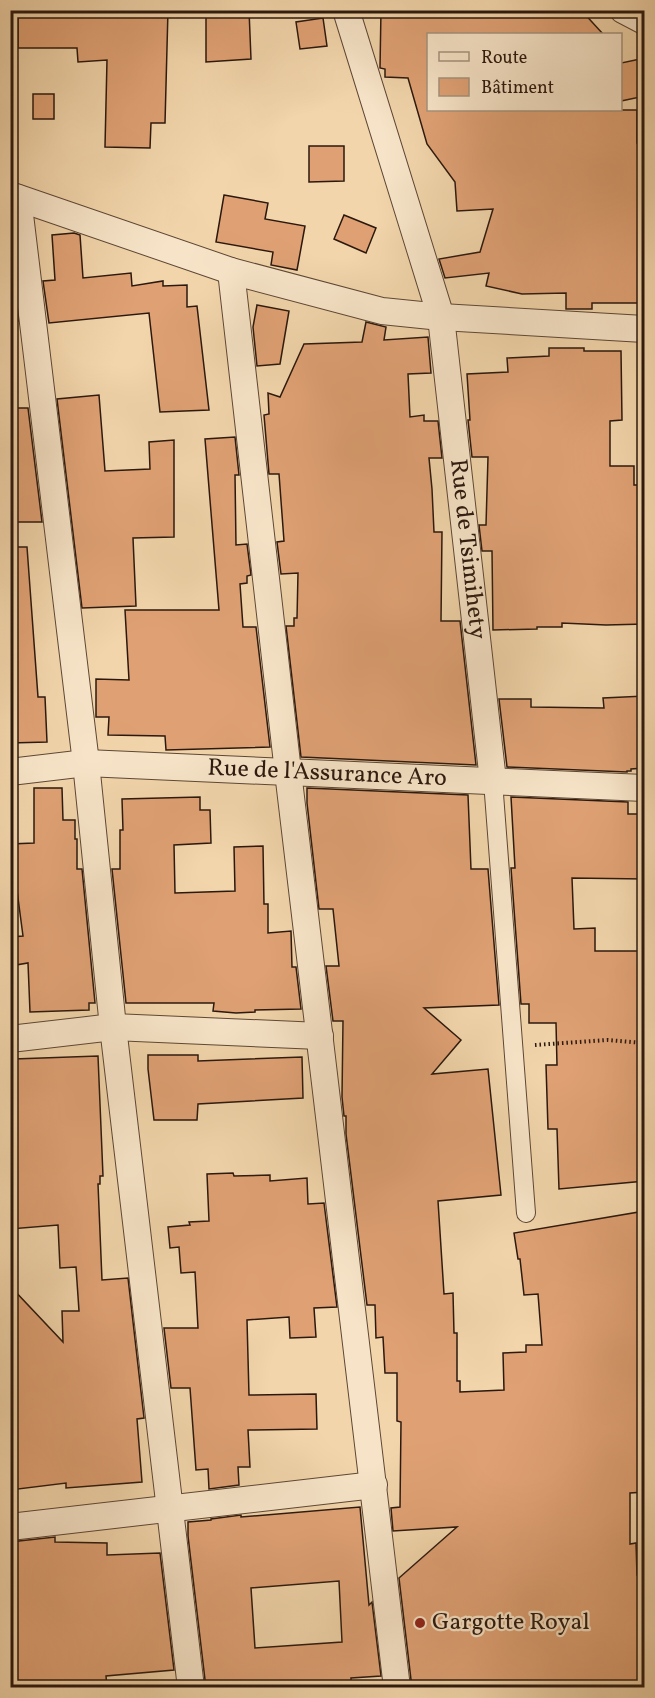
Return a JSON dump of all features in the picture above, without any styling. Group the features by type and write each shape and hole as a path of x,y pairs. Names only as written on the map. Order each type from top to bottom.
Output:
{"street":[{"name":"Rue de Tsimihety","path":"345,10 441,317 493,781"},
{"path":"623,10 645,21"},
{"path":"191,1688 113,1027 86,763 14,196 231,271 382,311 644,336"},
{"path":"231,271 397,1688"},
{"name":"Rue de l'Assurance Aro","path":"10,772 86,763 645,788"},
{"path":"493,781 526,1213"},
{"path":"10,1039 113,1027 320,1036"},
{"path":"10,1527 374,1485"}],"path":[{"path":"513,1047 607,1040 645,1043"}],"building":[{"path":"18,10 168,10 165,123 151,123 150,148 105,147 107,60 78,62 77,48 18,48"},
{"path":"206,10 249,10 251,59 206,62"},
{"path":"381,10 502,14 500,10 581,10 602,33 427,33 427,111 637,110 637,143 641,143 642,157 645,157 645,303 592,303 592,309 566,309 566,293 522,294 486,286 489,273 445,278 439,259 480,252 493,209 457,211 455,182 427,144 408,78 385,77 385,69 380,68"},
{"path":"323,18 327,46 300,49 296,22"},
{"path":"645,58 645,96 622,101 622,63"},
{"path":"33,94 54,94 54,119 33,119"},
{"path":"309,146 344,146 344,181 309,182"},
{"path":"224,195 268,203 265,219 305,226 297,270 271,265 273,252 216,242"},
{"path":"344,215 376,228 366,253 334,239"},
{"path":"74,233 80,235 83,278 131,273 132,286 163,281 163,286 187,285 187,307 197,306 209,410 160,412 149,313 49,323 43,281 55,280 52,235"},
{"path":"10,284 13,284 18,321 10,322"},
{"path":"257,305 289,311 280,364 257,366 253,327"},
{"path":"366,322 386,327 384,340 428,337 431,373 408,374 410,417 424,415 424,421 438,421 442,458 429,458 434,532 442,532 441,621 460,621 476,765 301,757 286,626 294,626 294,618 297,618 298,573 281,574 277,542 284,541 279,474 269,474 264,415 269,414 268,393 280,397 304,344 362,342"},
{"path":"549,348 621,351 622,420 610,421 610,466 634,466 634,485 640,485 642,543 645,543 645,624 562,623 562,627 493,630 492,551 482,551 479,525 486,525 488,457 472,457 467,374 508,372 507,358 549,356"},
{"path":"99,395 105,471 150,469 149,442 174,440 174,537 133,538 136,606 82,608 57,399"},
{"path":"10,408 28,408 42,522 10,522"},
{"path":"235,437 239,475 235,475 236,545 247,544 251,575 247,576 247,583 240,584 243,627 256,627 270,747 166,750 165,736 108,735 109,717 96,717 96,679 129,680 125,610 219,610 205,439"},
{"path":"10,547 27,547 38,697 45,697 47,742 10,743"},
{"path":"645,696 645,768 631,769 627,772 507,767 499,699 531,699 531,707 604,708 603,698"},
{"path":"34,788 62,788 63,820 75,820 77,869 82,869 95,1003 89,1003 89,1010 30,1012 28,963 10,966 10,937 23,936 16,883 10,883 10,844 34,843"},
{"path":"307,788 468,795 471,869 488,869 499,1005 424,1008 461,1040 432,1074 488,1069 501,1195 438,1201 444,1294 453,1293 454,1333 457,1333 457,1381 460,1381 460,1392 504,1390 503,1353 526,1352 526,1345 542,1345 538,1294 524,1295 514,1233 645,1211 645,1353 640,1353 645,1402 645,1492 630,1493 630,1544 636,1543 637,1575 645,1576 645,1688 412,1688 399,1578 457,1527 393,1531 391,1508 400,1507 401,1422 397,1421 397,1373 385,1373 383,1337 376,1338 375,1305 367,1305 342,1097 343,1021 333,1021 326,966 339,966 333,909 319,909"},
{"path":"200,797 200,810 210,810 211,843 174,845 175,893 235,891 234,847 263,846 264,904 268,904 268,933 291,931 292,967 296,967 301,1009 255,1010 255,1012 236,1013 213,1011 214,1003 126,1003 112,869 120,869 120,830 123,830 122,799"},
{"path":"511,797 628,802 628,814 645,814 645,879 572,878 574,929 595,928 595,951 645,951 645,1181 559,1189 557,1129 548,1129 546,1065 557,1065 556,1023 529,1023 529,1004 521,1004 511,868 515,868"},
{"path":"148,1055 198,1055 198,1061 302,1057 303,1098 198,1104 197,1120 154,1120"},
{"path":"98,1056 103,1176 100,1176 100,1184 98,1184 102,1280 128,1278 144,1418 137,1419 142,1482 66,1488 66,1483 10,1490 10,1286 63,1342 62,1311 79,1311 76,1267 60,1268 58,1225 10,1229 10,1080 15,1080 14,1059"},
{"path":"233,1173 234,1176 270,1175 270,1181 307,1178 308,1204 324,1203 337,1307 314,1308 316,1337 290,1338 289,1317 247,1320 249,1395 316,1394 317,1429 248,1430 250,1467 238,1467 239,1485 209,1489 208,1469 196,1470 190,1388 171,1388 164,1328 198,1328 195,1272 181,1273 179,1247 170,1248 168,1227 190,1225 189,1222 209,1221 207,1174"},
{"path":"360,1507 369,1605 372,1602 381,1676 351,1678 351,1688 297,1688 297,1684 252,1688 206,1688 188,1522 241,1515 241,1517","holes":["339,1581 342,1642 255,1648 251,1588"]},
{"path":"55,1537 55,1542 107,1543 107,1555 160,1553 174,1670 106,1676 107,1688 60,1688 60,1684 10,1685 10,1542"}],"place":[{"name":"Gargotte Royal","path":"420,1623"}]}
